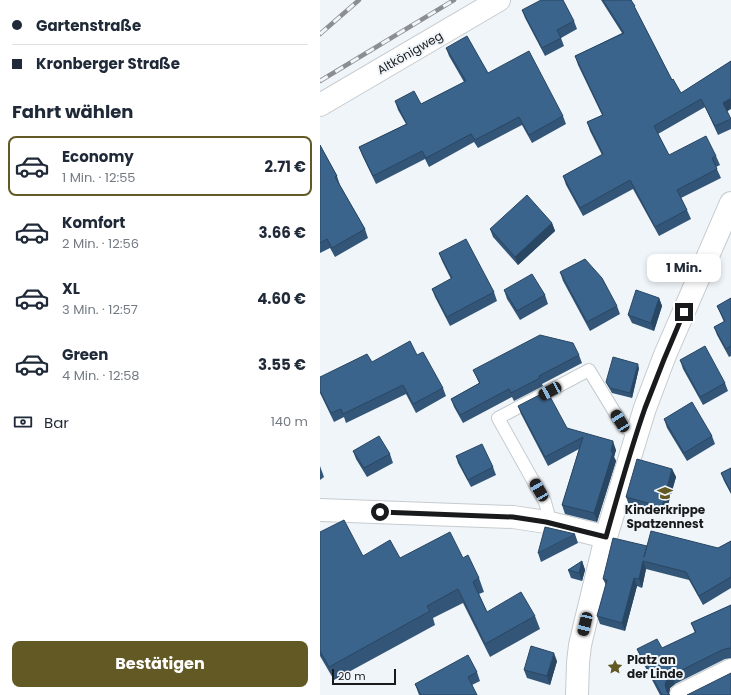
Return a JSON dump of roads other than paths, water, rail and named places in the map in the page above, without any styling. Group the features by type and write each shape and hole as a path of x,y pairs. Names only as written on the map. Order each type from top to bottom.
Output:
{"street":[{"name":"Altkönigweg","path":"320,105 499,0"},
{"path":"577,695 580,645 606,537 645,408 666,355 726,228 731,203"},
{"path":"320,510 513,517 546,522 606,537"},
{"path":"681,695 707,689 731,670"}],"lane":[{"path":"546,522 548,513 545,502 498,418 589,370 620,421 626,428 637,434"}],"railway":[{"path":"320,34 359,0"},
{"path":"320,81 454,0"}],"place":[{"name":"Kinderkrippe Spatzennest","path":"665,493"},
{"name":"Platz an der Linde","path":"615,667"}]}
